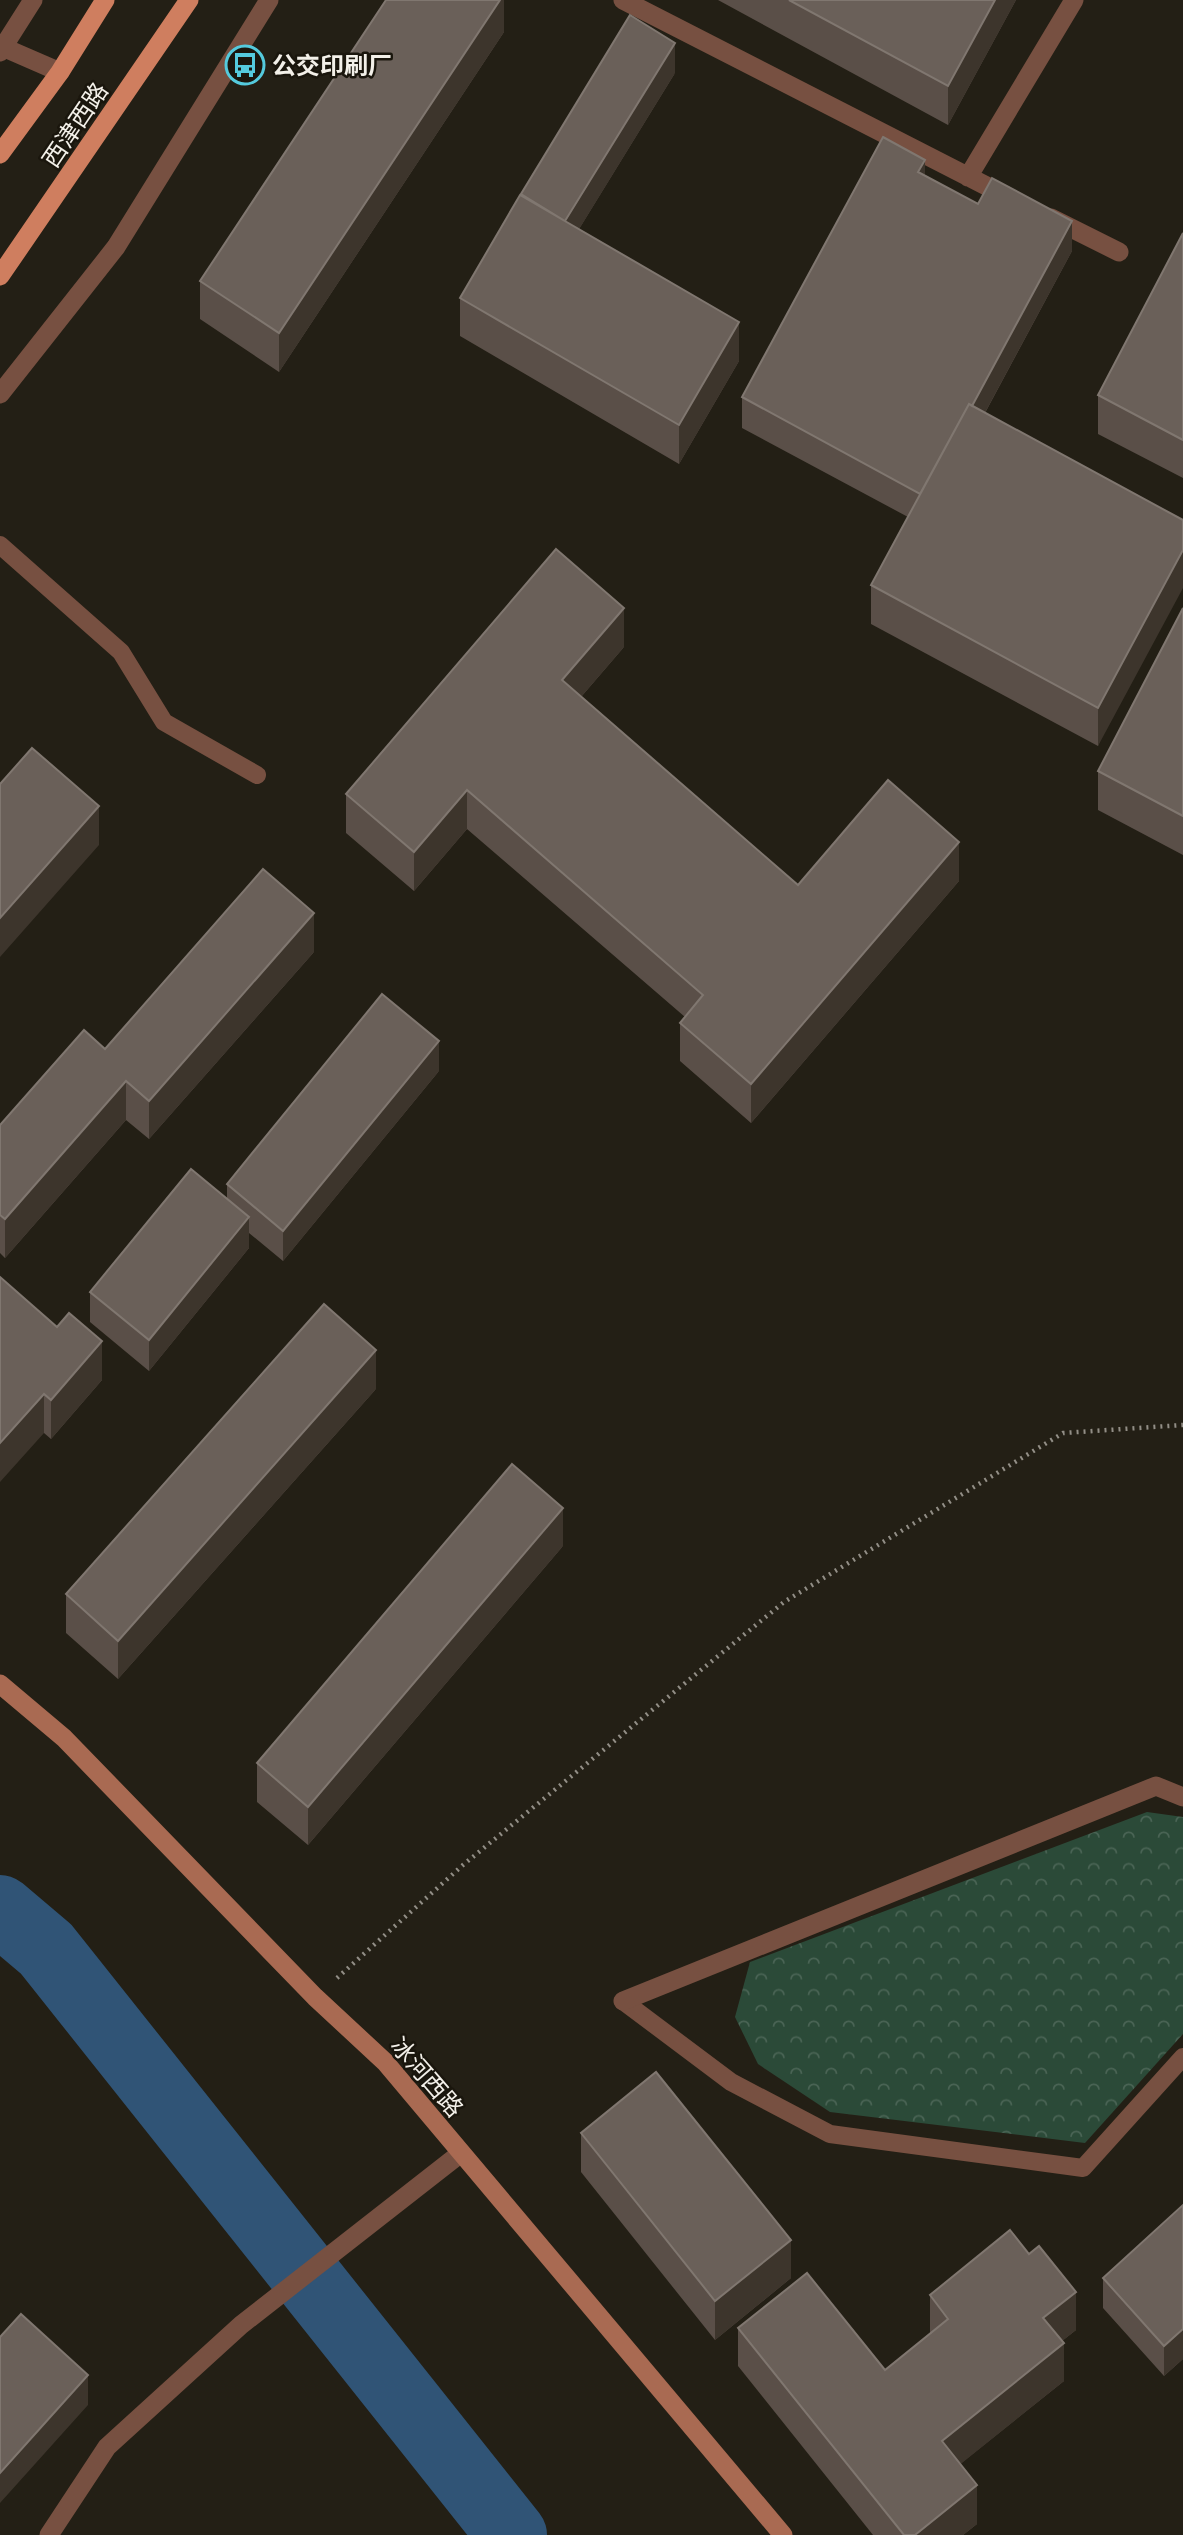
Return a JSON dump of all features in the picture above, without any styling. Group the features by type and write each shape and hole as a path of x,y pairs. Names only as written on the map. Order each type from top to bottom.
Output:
{"main road":[{"name":"西津西路","path":"0,154 60,72 105,0"},
{"name":"西津西路","path":"0,276 189,0"},
{"name":"冰河西路","path":"0,1684 64,1738 315,1997 385,2062 783,2535"}],"street":[{"path":"33,0 1,49 60,72"},
{"path":"0,394 116,247 269,0"},
{"path":"623,0 1119,252"},
{"path":"968,177 1074,0"},
{"path":"623,2001 1156,1786 1183,1797"},
{"path":"48,2535 107,2447 241,2325 461,2153"}],"lane":[{"path":"0,545 121,652 164,722 257,775"},
{"path":"623,2001 731,2082 830,2134 1083,2168 1183,2057"}],"path":[{"path":"315,1997 463,1865 784,1602 1063,1433 1183,1425"}],"green space":[{"path":"1147,1812 1183,1817 1183,2034 1085,2143 830,2112 758,2064 735,2017 750,1962"}],"building":[{"path":"386,0 500,0 279,333 200,281"},
{"path":"789,0 995,0 948,86"},
{"path":"630,15 675,43 565,221 521,194"},
{"path":"883,137 925,160 918,172 978,204 992,178 1072,221 972,406 969,404 920,494 742,397"},
{"path":"520,195 739,322 679,425 460,298"},
{"path":"1183,233 1183,440 1098,395"},
{"path":"969,404 1183,520 1183,550 1098,708 871,585"},
{"path":"556,549 624,608 562,680 798,885 888,780 959,842 751,1084 680,1023 703,995 467,790 414,852 346,794"},
{"path":"1183,608 1183,816 1098,771"},
{"path":"32,748 99,806 0,918 0,784"},
{"path":"263,869 314,913 149,1101 126,1081 5,1219 0,1215 0,1125 84,1030 105,1049"},
{"path":"382,994 439,1041 283,1231 227,1184"},
{"path":"191,1169 249,1217 149,1340 90,1292"},
{"path":"0,1277 57,1327 69,1313 102,1341 51,1400 44,1394 0,1443"},
{"path":"324,1304 376,1350 118,1641 66,1594"},
{"path":"512,1464 563,1508 308,1807 257,1763"},
{"path":"656,2072 791,2240 715,2301 581,2133"},
{"path":"1183,2205 1183,2329 1164,2346 1103,2278"},
{"path":"1010,2230 1029,2254 1039,2246 1076,2292 1043,2318 1064,2343 942,2441 977,2485 915,2535 904,2535 738,2328 807,2273 885,2370 948,2319 930,2295"},
{"path":"21,2314 88,2375 0,2473 0,2337"}],"waterway":[{"path":"0,1910 46,1949 512,2535"}],"place":[{"name":"公交印刷厂","path":"245,65"}]}
